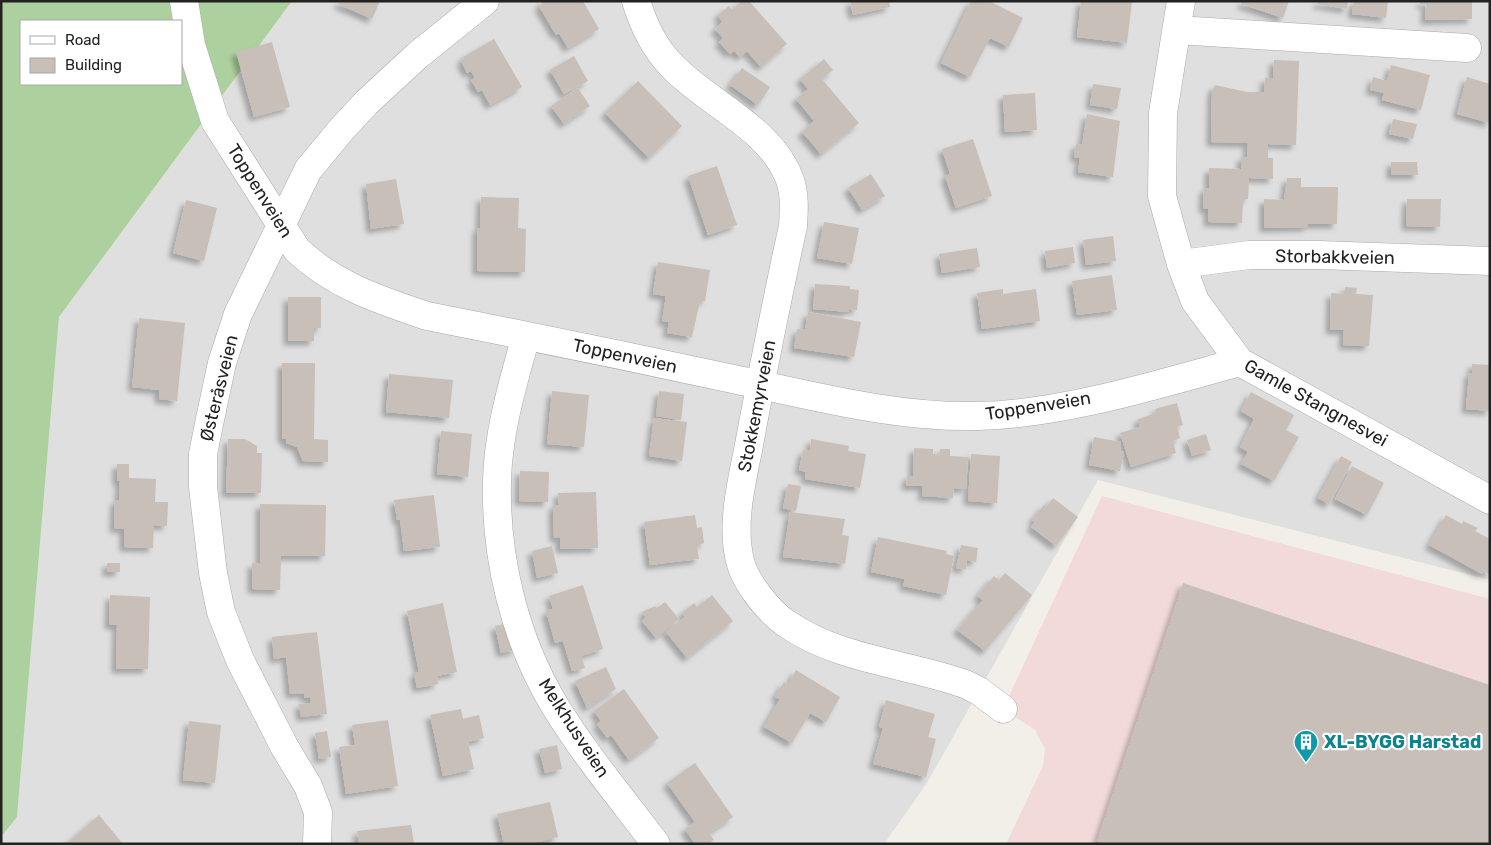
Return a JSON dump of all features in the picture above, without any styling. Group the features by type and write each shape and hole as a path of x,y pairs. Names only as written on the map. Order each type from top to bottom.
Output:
{"street":[{"name":"Toppenveien","path":"184,1 191,45 215,121 297,250 313,265 335,280 368,296 427,316 820,399 936,416 981,416 1023,412 1076,403 1240,362"},
{"name":"Østeråsveien","path":"317,844 318,812 308,786 284,746 240,660 221,612 213,573 203,487 203,454 222,363 238,314 308,170 341,130 418,54 485,1"},
{"name":"Stokkemyrveien","path":"636,1 643,23 656,48 674,68 761,138 780,161 790,181 794,206 793,226 760,385 737,510 736,535 741,563 768,608 786,623 835,649 957,681 979,691 1003,710"},
{"name":"Gamle Stangnesvei","path":"1182,1 1163,113 1162,196 1181,264 1195,301 1240,362 1490,500"},
{"path":"1177,30 1467,48"},
{"name":"Storbakkveien","path":"1181,264 1269,255 1490,261"},
{"name":"Melkhusveien","path":"526,336 511,393 497,480 504,566 512,603 534,663 555,705 583,748 656,844"}],"shaded area":[{"path":"292,1 1490,1 1490,580 1098,480 927,783 884,844 1,844 1,837 17,817 59,317"},
{"path":"1102,496 1490,599 1490,844 1006,844 1043,766 1045,749 1035,730 1003,709"}],"green space":[{"path":"1,1 292,1 59,317 17,817 1,837"}],"building":[{"path":"340,1 380,1 372,19 338,4"},
{"path":"540,1 583,1 599,29 568,48 559,33 556,35 539,6 542,4"},
{"path":"741,1 749,1 787,44 761,67 747,51 740,57 734,51 730,54 719,42 723,38 715,29 722,22 718,15 729,6 732,10"},
{"path":"850,1 889,1 890,7 853,15"},
{"path":"971,1 989,1 1023,18 1009,47 990,38 970,77 941,63"},
{"path":"1081,1 1132,1 1127,43 1077,37"},
{"path":"1242,1 1289,1 1283,18 1241,4"},
{"path":"1318,1 1348,1 1347,9 1317,4"},
{"path":"1354,1 1388,1 1386,18 1352,14"},
{"path":"1420,1 1472,1 1472,19 1425,20 1426,4 1420,4"},
{"path":"494,39 522,87 490,105 482,90 478,92 471,80 475,78 471,71 467,73 461,61 464,59 463,57"},
{"path":"272,42 290,107 254,117 236,52"},
{"path":"574,56 588,81 564,94 550,70"},
{"path":"824,59 833,70 822,79 859,123 821,154 802,132 814,121 796,99 808,89 800,79"},
{"path":"1274,60 1299,61 1296,145 1268,144 1268,158 1273,158 1273,179 1249,178 1248,199 1243,199 1242,223 1208,222 1208,209 1203,208 1204,188 1209,188 1209,168 1241,169 1241,157 1247,157 1248,143 1211,142 1212,91 1215,85 1247,92 1264,92 1265,78 1273,78"},
{"path":"1391,65 1430,75 1421,110 1382,100 1384,93 1370,90 1373,77 1387,81"},
{"path":"742,68 770,87 758,105 730,85"},
{"path":"1467,77 1490,84 1490,123 1457,114"},
{"path":"638,81 682,126 649,158 605,113"},
{"path":"1093,84 1121,88 1117,109 1090,105"},
{"path":"578,88 590,106 564,124 551,106"},
{"path":"1035,93 1037,130 1005,132 1003,95"},
{"path":"1087,114 1120,121 1113,177 1078,172 1080,158 1074,157 1076,144 1082,145"},
{"path":"1393,119 1417,124 1413,139 1389,134"},
{"path":"973,139 992,196 956,208 945,176 950,174 942,149"},
{"path":"1391,162 1417,162 1418,175 1391,175"},
{"path":"717,166 737,225 708,235 688,176"},
{"path":"871,174 885,196 862,210 848,188"},
{"path":"1287,178 1301,178 1301,187 1338,187 1337,224 1308,224 1308,227 1264,228 1264,199 1284,200"},
{"path":"396,179 404,224 371,229 366,184"},
{"path":"481,197 519,198 518,228 526,229 525,272 477,271 477,228 480,228"},
{"path":"1407,199 1441,199 1440,227 1406,226"},
{"path":"186,200 217,208 204,261 173,253"},
{"path":"824,222 859,228 852,264 817,258"},
{"path":"1113,236 1116,261 1086,265 1083,240"},
{"path":"1073,247 1075,263 1047,268 1045,251"},
{"path":"977,248 980,267 942,273 939,254"},
{"path":"658,262 710,270 705,301 700,301 692,337 667,333 669,322 662,321 666,296 653,294"},
{"path":"1112,275 1117,310 1077,315 1072,281"},
{"path":"815,284 850,286 850,289 859,290 857,310 849,309 848,312 813,309"},
{"path":"1345,287 1357,288 1356,294 1373,295 1369,346 1343,345 1344,330 1330,330 1331,293 1345,294"},
{"path":"1003,289 1003,294 1036,289 1040,321 982,329 977,293"},
{"path":"288,297 321,297 321,328 314,328 314,341 288,341"},
{"path":"808,312 861,322 854,357 794,348 797,329 805,330"},
{"path":"139,318 185,323 177,401 159,399 159,390 132,387"},
{"path":"282,363 315,363 314,439 328,440 328,462 303,461 297,447 286,443 286,439 282,439"},
{"path":"1472,364 1490,365 1490,411 1466,409 1469,373 1472,373"},
{"path":"389,374 453,380 449,418 386,412"},
{"path":"552,391 589,395 584,447 547,444"},
{"path":"659,391 684,394 681,420 656,416"},
{"path":"1251,392 1294,415 1286,430 1299,437 1274,481 1241,464 1248,452 1240,447 1254,419 1241,411"},
{"path":"1177,403 1183,425 1177,427 1180,438 1173,441 1176,453 1131,467 1120,433 1140,427 1138,419 1157,413 1155,409"},
{"path":"654,418 687,422 682,461 649,456"},
{"path":"441,431 472,434 468,477 437,474"},
{"path":"1206,434 1211,450 1192,456 1187,440"},
{"path":"1094,437 1121,442 1120,451 1124,452 1120,471 1089,465"},
{"path":"228,439 245,439 257,446 257,453 262,453 261,493 226,493"},
{"path":"811,439 849,446 848,451 866,454 860,488 805,479 806,472 799,470 803,450 810,451"},
{"path":"914,448 933,449 933,454 940,455 940,449 950,449 950,456 968,457 966,489 954,488 953,498 922,496 923,486 906,486 907,476 913,476"},
{"path":"971,454 1000,456 997,503 968,501"},
{"path":"1341,456 1352,462 1329,504 1318,498"},
{"path":"117,464 129,464 129,478 156,479 155,502 168,502 167,526 154,525 153,548 124,547 124,529 114,528 115,500 119,500 120,481 117,481"},
{"path":"1352,466 1384,483 1367,515 1335,499"},
{"path":"520,471 549,472 548,502 519,501"},
{"path":"788,484 801,486 796,511 783,508"},
{"path":"596,492 598,548 560,549 560,537 554,538 553,505 559,505 558,493"},
{"path":"434,495 440,547 404,551 400,520 397,520 394,500"},
{"path":"1053,498 1078,517 1056,546 1031,527 1035,522 1032,520 1044,505 1046,507"},
{"path":"260,504 326,505 325,556 281,556 280,590 252,589 252,563 260,564"},
{"path":"790,512 845,519 842,535 849,536 845,564 783,557"},
{"path":"695,515 697,528 702,527 704,543 697,546 699,559 650,565 644,522"},
{"path":"1446,515 1462,524 1463,521 1478,528 1475,531 1490,539 1490,575 1483,571 1482,574 1429,545"},
{"path":"878,537 947,551 946,554 954,556 946,595 903,586 905,579 871,572"},
{"path":"961,545 978,548 976,562 967,560 966,569 956,568"},
{"path":"552,546 558,573 537,578 532,551"},
{"path":"107,563 120,563 120,572 107,572"},
{"path":"1005,573 1032,595 985,651 957,630 983,600 977,596 994,576 999,580"},
{"name":"XL-BYGG Harstad","path":"1183,583 1490,685 1490,844 1105,844 1097,841"},
{"path":"583,585 603,649 581,656 585,668 572,671 563,641 555,643 546,611 553,609 549,596"},
{"path":"110,595 150,597 148,669 116,669 117,625 109,625"},
{"path":"712,595 733,621 687,658 666,632 685,617 682,613 694,603 697,607"},
{"path":"665,602 679,619 656,638 642,621 646,617 642,612 655,606 657,608"},
{"path":"443,603 457,672 437,676 438,684 417,688 414,673 419,672 407,611"},
{"path":"510,623 516,650 501,653 495,626"},
{"path":"317,632 327,714 301,717 299,704 311,703 310,697 304,698 304,693 290,694 286,657 274,659 272,637"},
{"path":"606,667 616,689 587,708 575,681"},
{"path":"796,670 840,697 826,722 810,713 792,743 764,727 780,699 775,697 784,682 788,685"},
{"path":"624,689 659,738 629,760 611,735 607,738 597,724 601,721 594,711"},
{"path":"886,700 935,714 928,737 936,739 926,777 873,764 883,728 879,727"},
{"path":"461,709 463,719 479,715 484,738 468,742 474,769 443,776 430,715"},
{"path":"388,720 398,786 346,794 339,747 355,745 352,725"},
{"path":"189,721 221,725 215,783 183,780"},
{"path":"327,731 331,757 319,759 315,733"},
{"path":"557,745 562,769 545,773 539,749"},
{"path":"695,763 733,817 709,833 714,840 708,844 695,844 685,829 695,822 667,783"},
{"path":"550,802 558,837 530,844 504,844 497,814"},
{"path":"99,815 123,844 66,844"},
{"path":"411,825 414,844 359,844 357,831"}],"place":[{"name":"XL-BYGG Harstad","path":"1306,763"}]}
